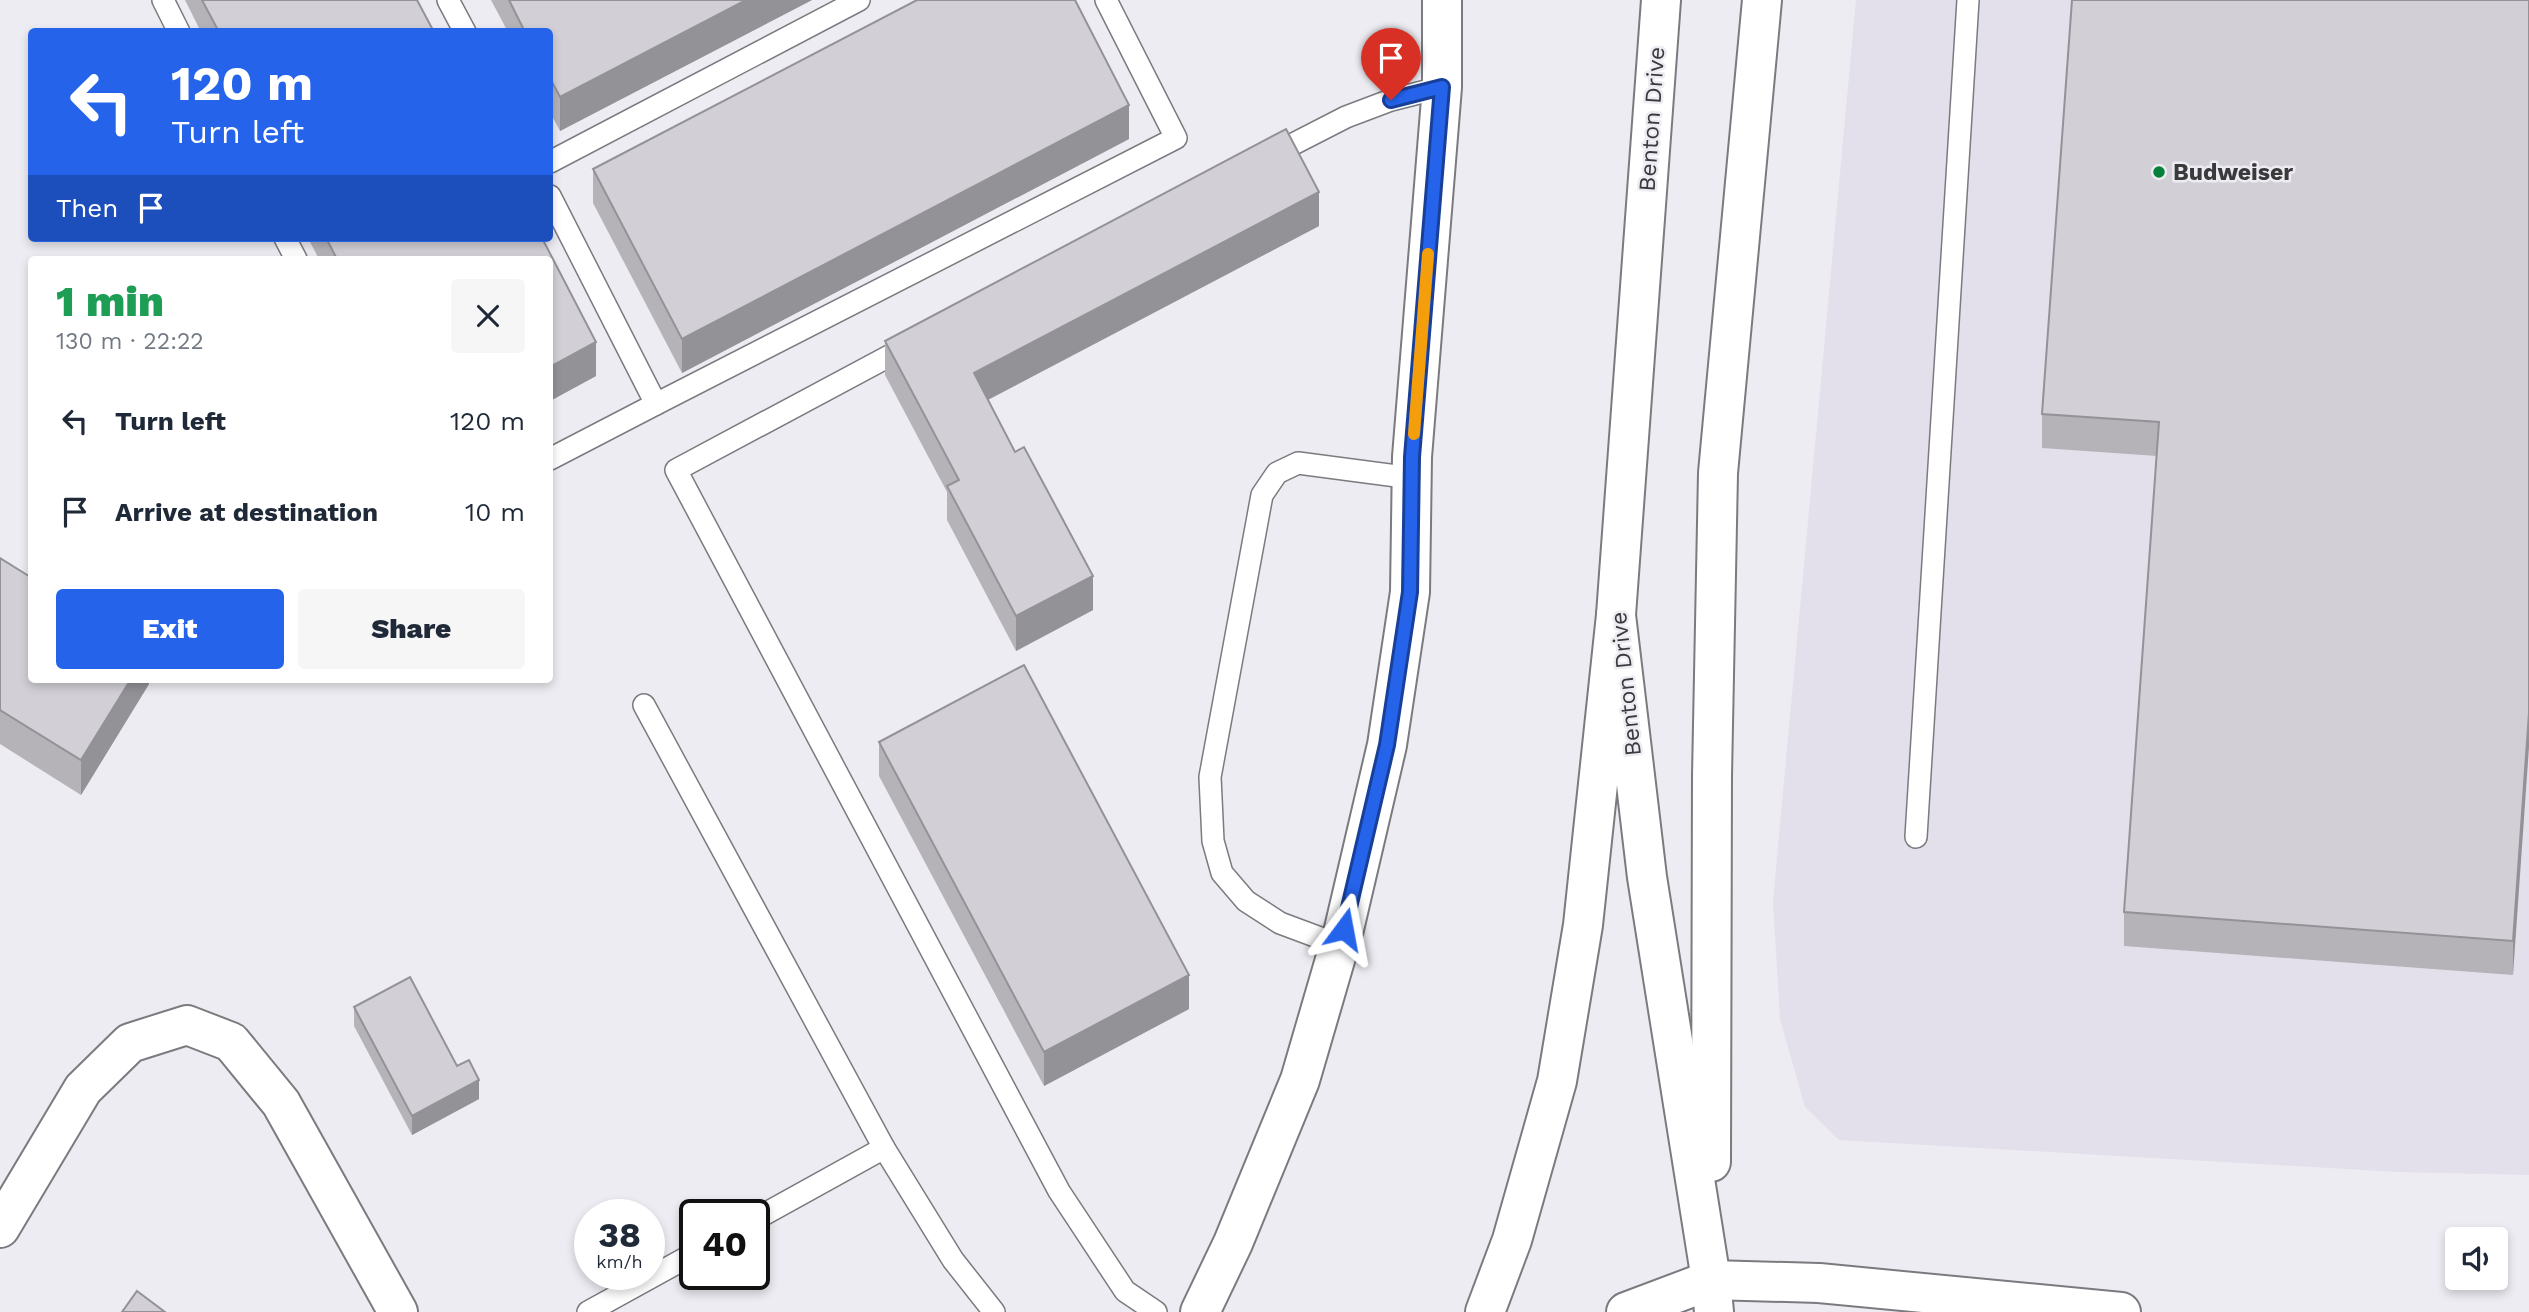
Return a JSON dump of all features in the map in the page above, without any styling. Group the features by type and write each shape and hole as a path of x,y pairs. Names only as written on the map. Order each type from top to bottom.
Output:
{"main road":[{"path":"1200,1312 1233,1243 1300,1080 1339,945 1389,732 1410,592 1412,478 1442,87 1442,0"},
{"name":"Benton Drive","path":"1661,0 1616,615 1647,877 1712,1296"},
{"path":"1712,1296 1712,790 1718,473 1762,0"},
{"path":"1485,1312 1512,1240 1557,1081 1583,925 1616,615"},
{"path":"0,1228 83,1089 130,1043 187,1025 231,1042 281,1103 398,1312"},
{"path":"1626,1312 1712,1296 1819,1283 2121,1312"}],"lane":[{"path":"163,0 177,28"},
{"path":"448,0 463,28"},
{"path":"553,160 859,0"},
{"path":"553,458 1176,138 1106,0"},
{"path":"1916,837 1968,0"},
{"path":"1256,164 1346,117 1391,100 1442,87"},
{"path":"553,202 656,404"},
{"path":"923,339 676,470 1059,1191 1125,1291 1156,1312"},
{"path":"1339,945 1279,923 1247,901 1222,873 1213,841 1210,777 1262,495 1277,473 1298,463 1412,478"},
{"path":"644,705 884,1147 954,1260 994,1312"},
{"path":"770,1211 884,1147"},
{"path":"588,1312 679,1262"}],"shaded area":[{"path":"1856,0 2529,0 2529,1175 2398,1172 1839,1140 1805,1107 1780,1019 1773,901"}],"building":[{"path":"202,0 417,0 432,28 217,28"},
{"path":"509,0 746,0 560,97 553,84 553,28 523,28"},
{"path":"917,0 1075,0 1129,105 682,339 593,169"},
{"path":"2072,0 2529,0 2529,713 2513,941 2124,912 2159,422 2042,414"},
{"path":"1286,129 1319,192 974,373 1015,452 1024,447 1093,576 1016,616 947,486 959,480 885,341"},
{"path":"328,242 544,242 551,256 335,256"},
{"path":"553,259 596,342 553,365"},
{"path":"0,558 28,576 28,683 129,683 81,760 0,710"},
{"path":"1024,665 1189,975 1044,1052 879,742"},
{"path":"410,977 457,1066 469,1060 479,1080 412,1116 354,1007"},
{"path":"137,1291 165,1312 122,1312"}],"slow traffic":[{"path":"1414,434 1428,254"}],"place":[{"name":"Budweiser","path":"2159,172"}],"route":[{"path":"1344,929 1387,745 1410,592 1412,457 1442,87 1391,100"}]}
